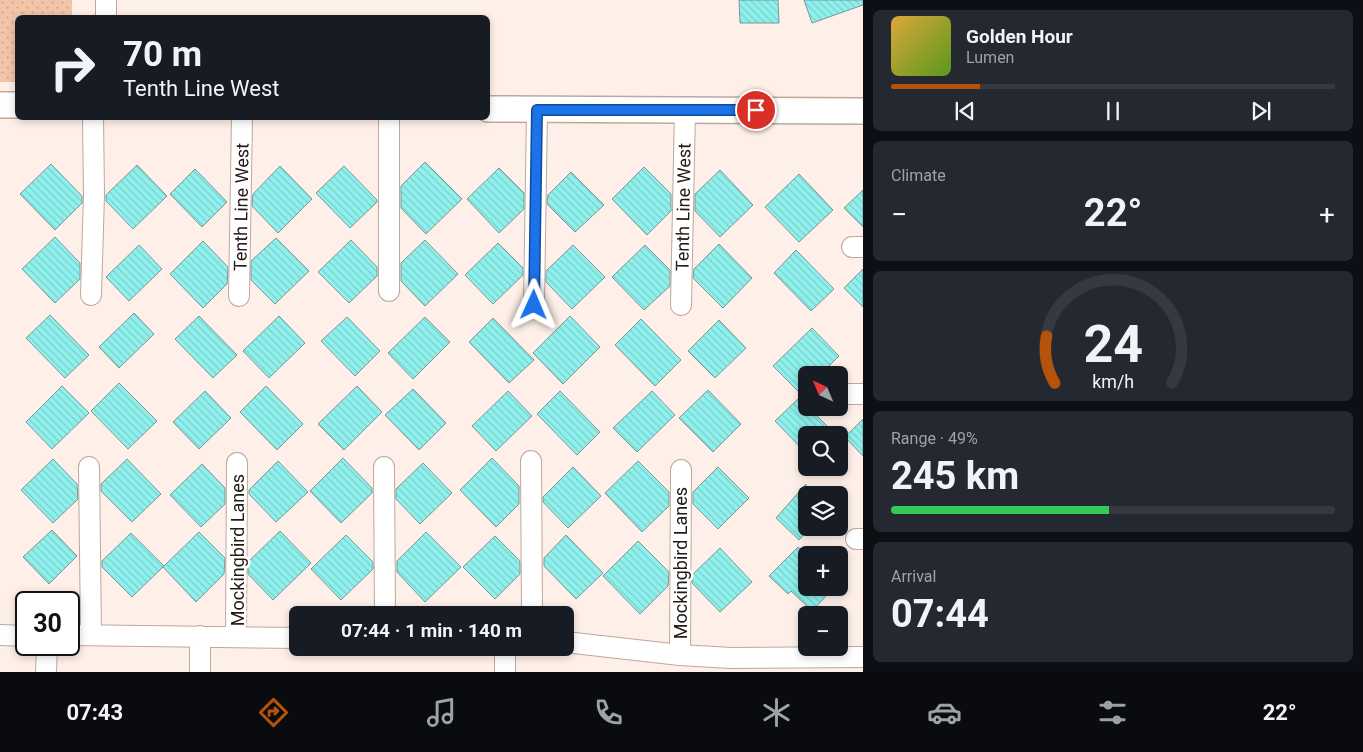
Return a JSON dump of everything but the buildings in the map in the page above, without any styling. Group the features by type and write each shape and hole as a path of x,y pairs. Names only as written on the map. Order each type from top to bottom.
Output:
{"street":[{"path":"106,0 106,15"},
{"path":"0,105 15,105"},
{"path":"490,109 863,111"},
{"path":"534,305 537,110"},
{"name":"Tenth Line West","path":"681,305 685,110"},
{"path":"91,295 94,195 92,120"},
{"name":"Tenth Line West","path":"240,296 242,120"},
{"path":"389,120 389,291"},
{"path":"531,461 532,606"},
{"name":"Mockingbird Lanes","path":"236,636 238,463"},
{"path":"89,467 91,635"},
{"path":"384,467 385,606"},
{"name":"Mockingbird Lanes","path":"680,656 681,470"},
{"path":"0,635 15,636"},
{"name":"Mockingbird Lanes","path":"80,635 289,638"},
{"path":"200,636 200,672"},
{"name":"Mockingbird Lanes","path":"574,643 680,656 731,658 863,657"},
{"path":"46,672 47,656"},
{"path":"505,656 505,672"}],"shaded area":[{"path":"0,0 72,0 72,15 15,15 15,82 0,82"}],"route":[{"path":"534,305 537,110 756,110"}]}
